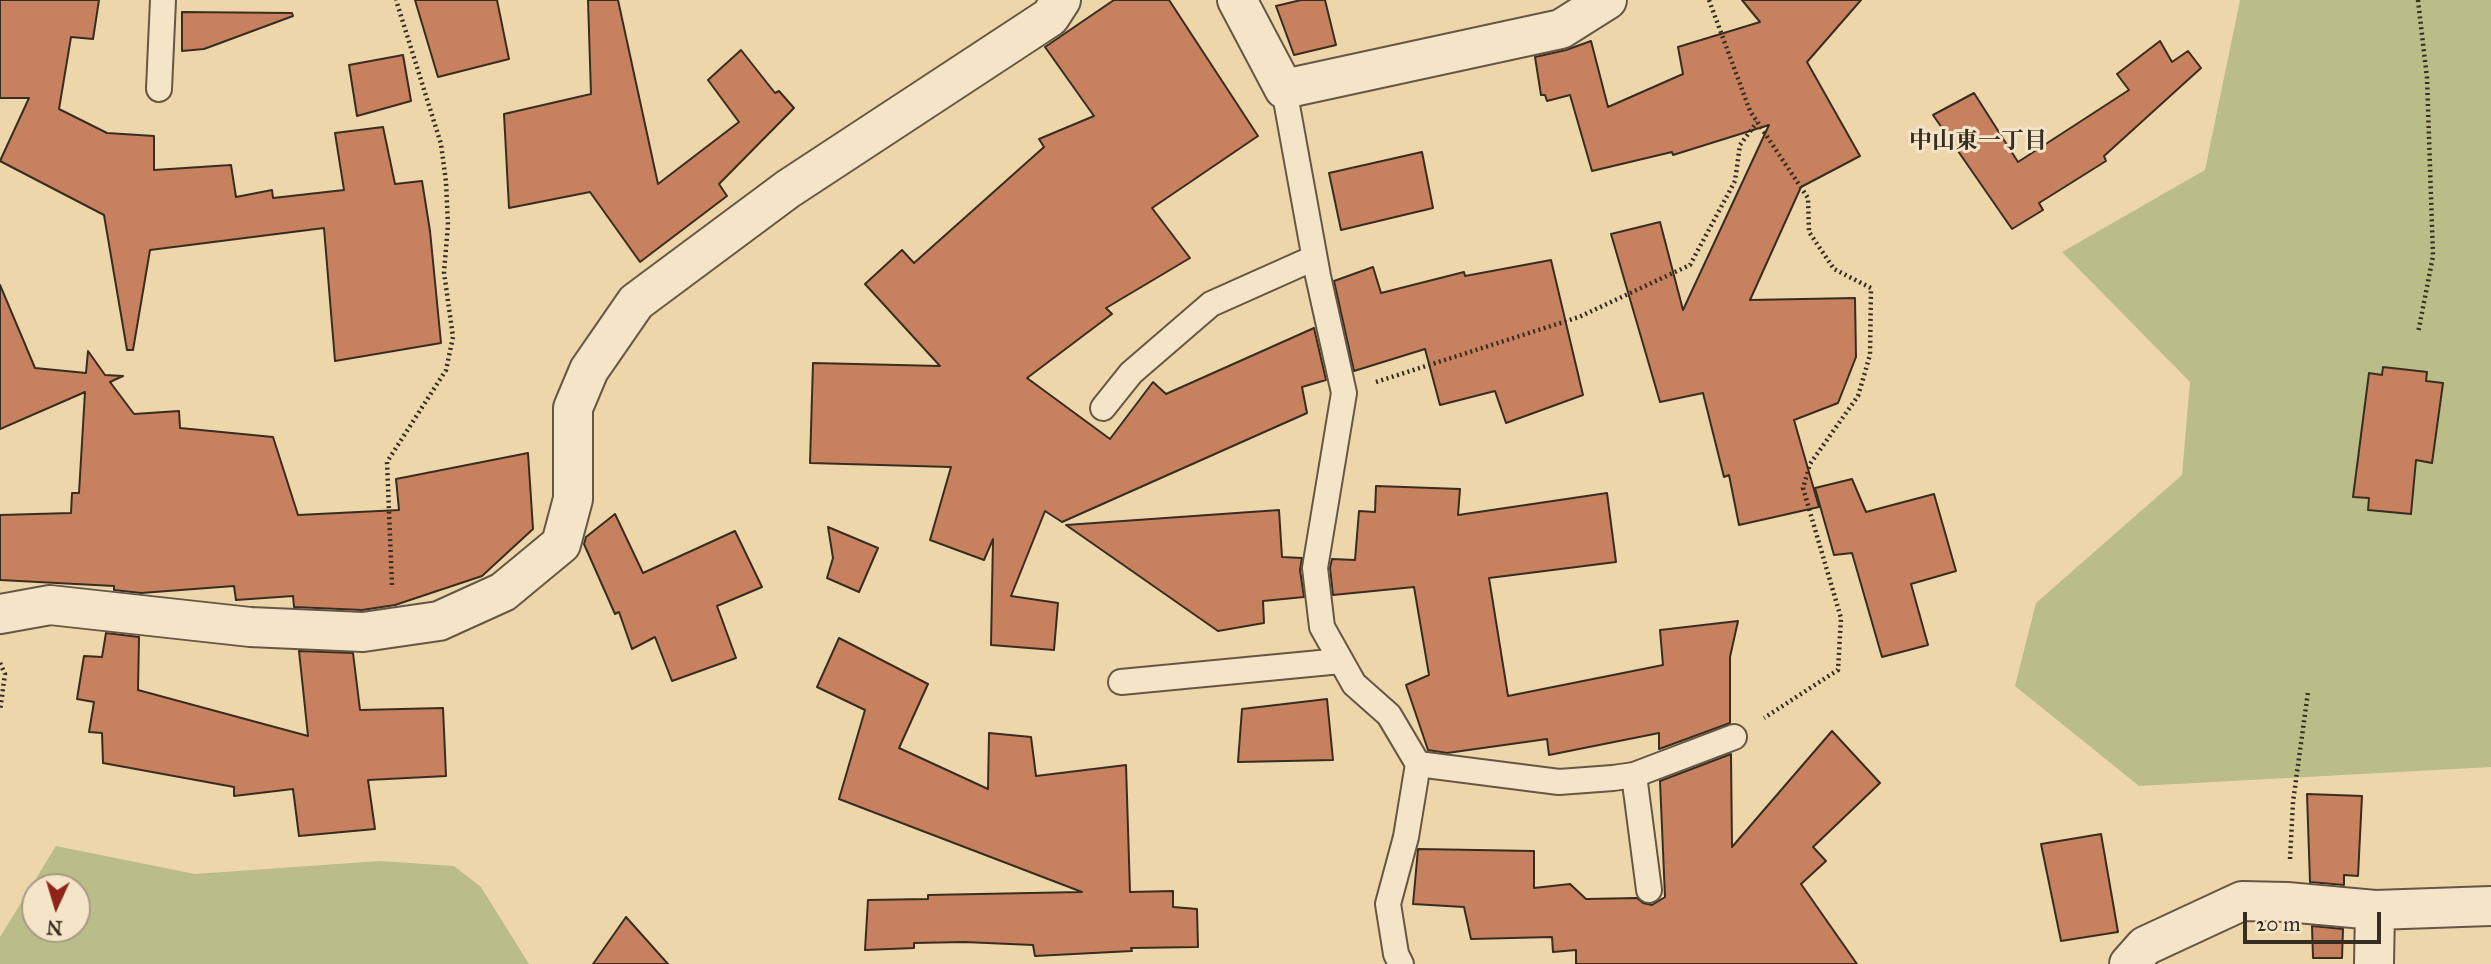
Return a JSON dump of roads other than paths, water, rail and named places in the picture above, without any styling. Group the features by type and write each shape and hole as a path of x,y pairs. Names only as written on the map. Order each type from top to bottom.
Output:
{"street":[{"path":"0,614 50,605 250,627 363,632 439,621 503,592 561,544 572,499 573,408 589,370 636,302 788,189 1050,17 1061,0"},
{"path":"1237,0 1284,89 1561,29 1607,0"},
{"path":"2129,964 2145,946 2242,901 2375,910 2491,906"},
{"path":"2374,964 2375,910"}],"lane":[{"path":"159,89 163,0"},
{"path":"1284,89 1314,258 1344,393 1315,568 1322,627 1354,684 1390,715 1418,764 1406,837 1388,904 1396,954 1401,964"},
{"path":"1103,408 1131,373 1211,304 1314,258"},
{"path":"1121,682 1341,661"},
{"path":"1418,764 1559,782 1634,775 1734,737"},
{"path":"1634,775 1649,890"}],"district":[{"name":"中山東一丁目","path":"1978,142"}]}
